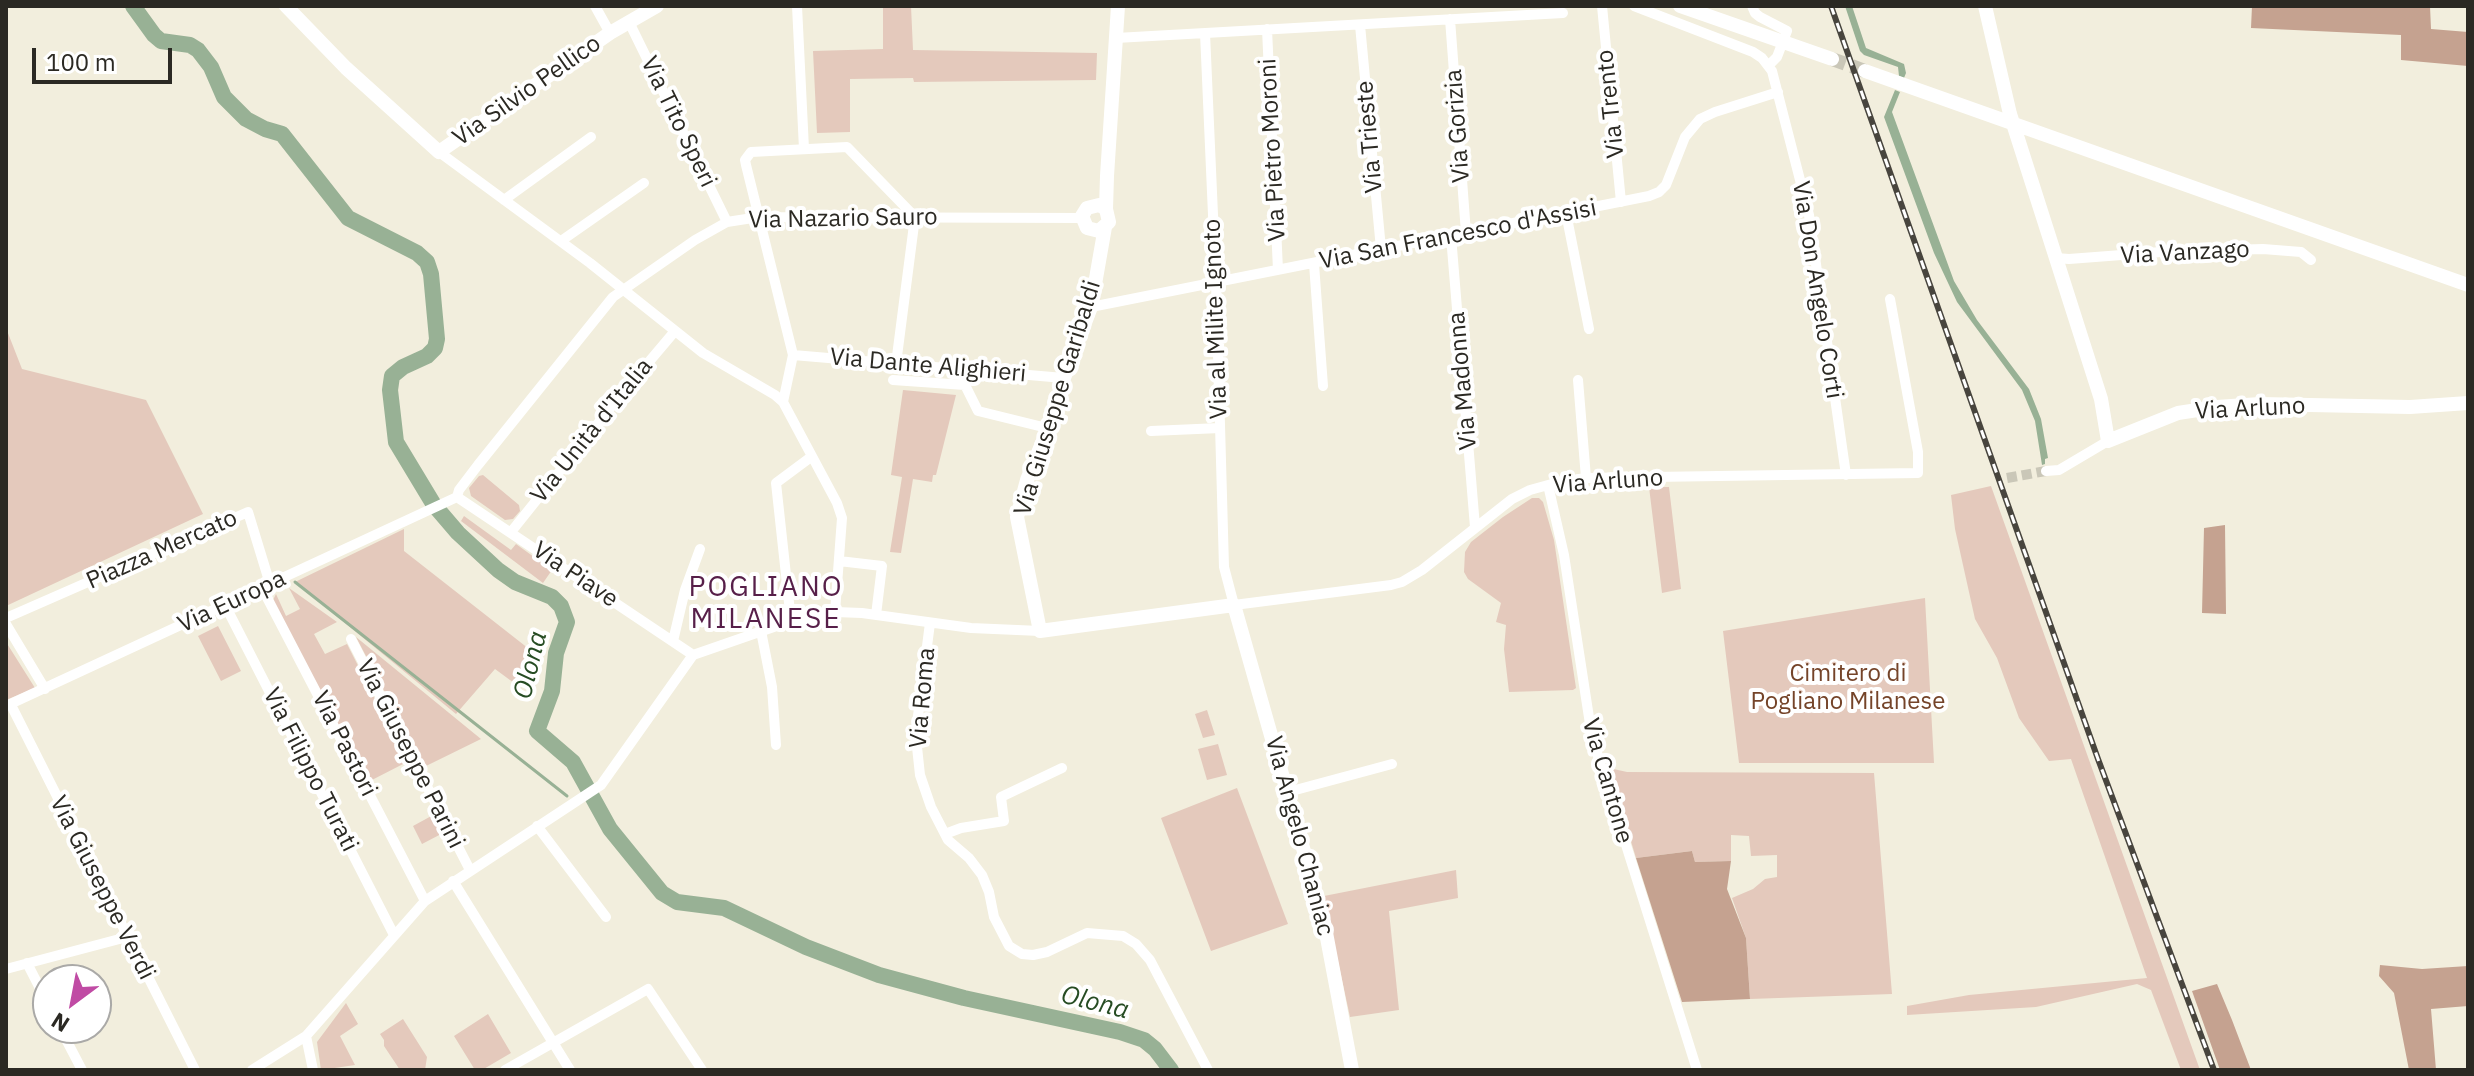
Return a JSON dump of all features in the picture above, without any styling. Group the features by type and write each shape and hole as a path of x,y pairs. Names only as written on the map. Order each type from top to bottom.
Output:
{"street":[{"path":"286,6 346,68 439,152 625,289 703,353 783,402 842,518 835,612"},
{"path":"595,6 610,33"},
{"name":"Via Silvio Pellico","path":"439,152 610,33 657,6"},
{"path":"797,6 804,149"},
{"name":"Via Giuseppe Garibaldi","path":"1040,631 1017,517 1027,480 1091,307 1100,258 1087,223 1109,218 1101,207 1107,176 1118,6"},
{"name":"Via Trento","path":"1602,6 1621,202"},
{"path":"1634,6 1773,61 1787,31 1760,17 1752,6"},
{"path":"1680,6 1832,59"},
{"path":"1985,6 2010,114 2101,399 2108,441"},
{"path":"1116,38 1563,13"},
{"name":"Via Gorizia","path":"1450,19 1466,233"},
{"name":"Via Tito Speri","path":"629,22 727,222"},
{"name":"Via Trieste","path":"1360,25 1381,249"},
{"name":"Via Pietro Moroni","path":"1267,29 1278,270"},
{"name":"Via al Milite Ignoto","path":"1205,33 1224,567 1234,605"},
{"name":"Via Don Angelo Corti","path":"1773,61 1809,215 1846,475"},
{"path":"1865,71 2468,285"},
{"name":"Via San Francesco d'Assisi","path":"1091,307 1649,196 1662,189 1685,137 1700,119 1778,92"},
{"path":"504,200 591,137"},
{"path":"783,402 793,355 746,165 747,156 756,151 850,149 915,217 896,364"},
{"path":"561,241 644,183"},
{"path":"1087,223 1087,208 1101,207"},
{"path":"1566,213 1589,329"},
{"name":"Via Nazario Sauro","path":"457,497 468,478 613,297 695,240 727,222 759,217 915,217 1087,223"},
{"name":"Via Madonna","path":"1451,236 1475,527"},
{"name":"Via Vanzago","path":"2056,258 2263,249 2296,250 2311,260"},
{"path":"1314,264 1323,386"},
{"name":"Via Arluno","path":"1234,605 1402,582 1521,493 1548,485 1586,478 1918,473 1918,452 1890,299"},
{"name":"Via Unità d'Italia","path":"511,532 675,331"},
{"name":"Via Dante Alighieri","path":"793,355 1064,378"},
{"path":"893,380 965,385 978,411 1047,428"},
{"path":"1578,380 1586,478"},
{"name":"Via Arluno","path":"2046,471 2059,470 2108,441 2178,413 2260,404 2410,407 2468,403"},
{"path":"1151,431 1220,428"},
{"path":"791,621 776,483 811,457"},
{"name":"Via Cantone","path":"1548,485 1564,555 1592,737 1697,1070"},
{"name":"Via Europa","path":"8,706 457,497"},
{"name":"Via Piave","path":"457,497 693,655"},
{"name":"Piazza Mercato","path":"45,689 6,621 248,512 266,586"},
{"path":"673,641 685,590 700,549"},
{"path":"839,561 882,566 876,615"},
{"name":"Via Pastori","path":"266,586 425,901"},
{"name":"Via Filippo Turati","path":"225,605 394,935"},
{"path":"252,1070 306,1036 425,901 601,785 693,655 791,621 835,612 971,628 1040,631 1234,605"},
{"name":"Via Angelo Chaniac","path":"1234,605 1324,922 1352,1070"},
{"name":"Via Roma","path":"930,623 918,716 920,775 931,807 948,840 969,858 982,875 1009,946 1022,954 1033,955 1047,952 1087,933 1123,936 1136,944 1150,960 1208,1070"},
{"path":"761,631 772,687 776,745"},
{"name":"Via Giuseppe Parini","path":"351,639 470,870"},
{"name":"Via Giuseppe Verdi","path":"8,706 195,1070"},
{"path":"1288,792 1392,764"},
{"path":"945,834 1004,821 1001,797 1062,768"},
{"path":"537,826 606,917"},
{"path":"453,881 570,1070"},
{"path":"6,969 127,937"},
{"path":"27,963 32,973"},
{"path":"505,1070 648,989 702,1070"},
{"path":"306,1036 313,1070"},
{"path":"68,1044 82,1070"}],"green space":[{"path":"883,6 911,6 913,50 1097,53 1096,80 914,82 913,78 850,79 850,132 817,133 813,51 883,49"},
{"path":"6,328 22,369 146,400 203,514 6,606"},
{"path":"903,390 956,395 936,475 933,475 932,482 913,479 901,553 890,552 902,477 891,475"},
{"path":"483,475 519,505 520,511 513,519 505,520 471,496 469,488"},
{"path":"1991,486 2200,1070 2181,1070 2151,990 2137,984 2036,1007 1907,1015 1907,1006 1969,995 2147,978 2071,759 2049,761 2019,718 1997,658 1975,619 1955,529 1951,495"},
{"path":"1649,487 1669,487 1681,589 1662,593"},
{"path":"1532,498 1543,502 1554,540 1576,688 1573,690 1509,692 1504,649 1506,625 1496,622 1501,603 1468,579 1464,572 1465,552 1471,542"},
{"path":"464,516 511,550 516,544 552,570 543,583 461,521"},
{"path":"404,529 404,551 538,656 514,683 495,669 456,714 295,582"},
{"path":"289,588 337,622 314,634 325,654 347,644 407,762 368,782 273,600 276,594 286,616 300,609"},
{"name":"Cimitero di Pogliano Milanese","path":"1925,598 1934,763 1739,763 1723,631"},
{"path":"218,626 241,671 221,681 198,636"},
{"path":"356,637 481,739 424,767"},
{"path":"6,642 35,688 6,700"},
{"path":"1207,710 1215,735 1203,738 1195,714"},
{"path":"1218,744 1227,775 1207,780 1198,749"},
{"path":"1609,768 1627,772 1874,773 1892,994 1750,999 1746,938 1732,898 1753,889 1765,879 1777,877 1777,855 1751,856 1749,836 1731,835 1731,861 1695,862 1692,851 1636,858"},
{"path":"1237,788 1288,924 1211,951 1161,818"},
{"path":"435,814 445,832 422,844 413,826"},
{"path":"1456,870 1458,898 1389,911 1399,1010 1350,1017 1324,896"},
{"path":"346,1003 358,1024 340,1036 355,1065 321,1070 317,1042"},
{"path":"488,1014 511,1053 482,1070 475,1070 454,1036"},
{"path":"403,1019 427,1057 425,1070 400,1070 384,1046 380,1034"}],"shaded area":[{"path":"1845,6 1852,6 1866,48 1904,64 1904,78 1899,76 1898,67 1860,51"},
{"path":"2252,6 2430,6 2431,29 2468,32 2468,66 2401,60 2401,35 2251,28"},
{"path":"1895,90 1900,92 1892,112 1954,281 1977,320 2029,389 2041,419 2048,458 2045,464 2042,465 2035,421 2022,390 1957,302 1934,253 1884,117"},
{"path":"2225,525 2226,614 2202,613 2204,528"},
{"path":"1692,851 1695,862 1731,861 1727,889 1746,938 1750,999 1682,1002 1636,858"},
{"path":"2380,965 2422,969 2468,966 2468,1006 2431,1009 2436,1070 2409,1070 2394,993 2379,976"},
{"path":"2217,984 2251,1070 2220,1070 2192,991"}],"waterway":[{"name":"Olona","path":"133,6 161,41 190,45 198,50 211,67 224,97 246,119 282,134 348,218 417,253 427,262 431,274 437,339 435,348 427,356 392,376 390,390 396,442 434,505 458,533 498,570 515,582 552,597 561,606 567,622 556,653 552,691 537,731 573,762 610,829 662,893 677,902 724,908 806,947 879,975 1144,1040 1171,1070"},
{"path":"295,582 567,796"}],"tunnel":[{"path":"1832,59 1865,71"},
{"path":"2007,478 2046,471"}],"railway":[{"path":"1831,6 2098,759 2214,1070"}],"district":[{"name":"POGLIANO MILANESE","path":"766,604"}]}
